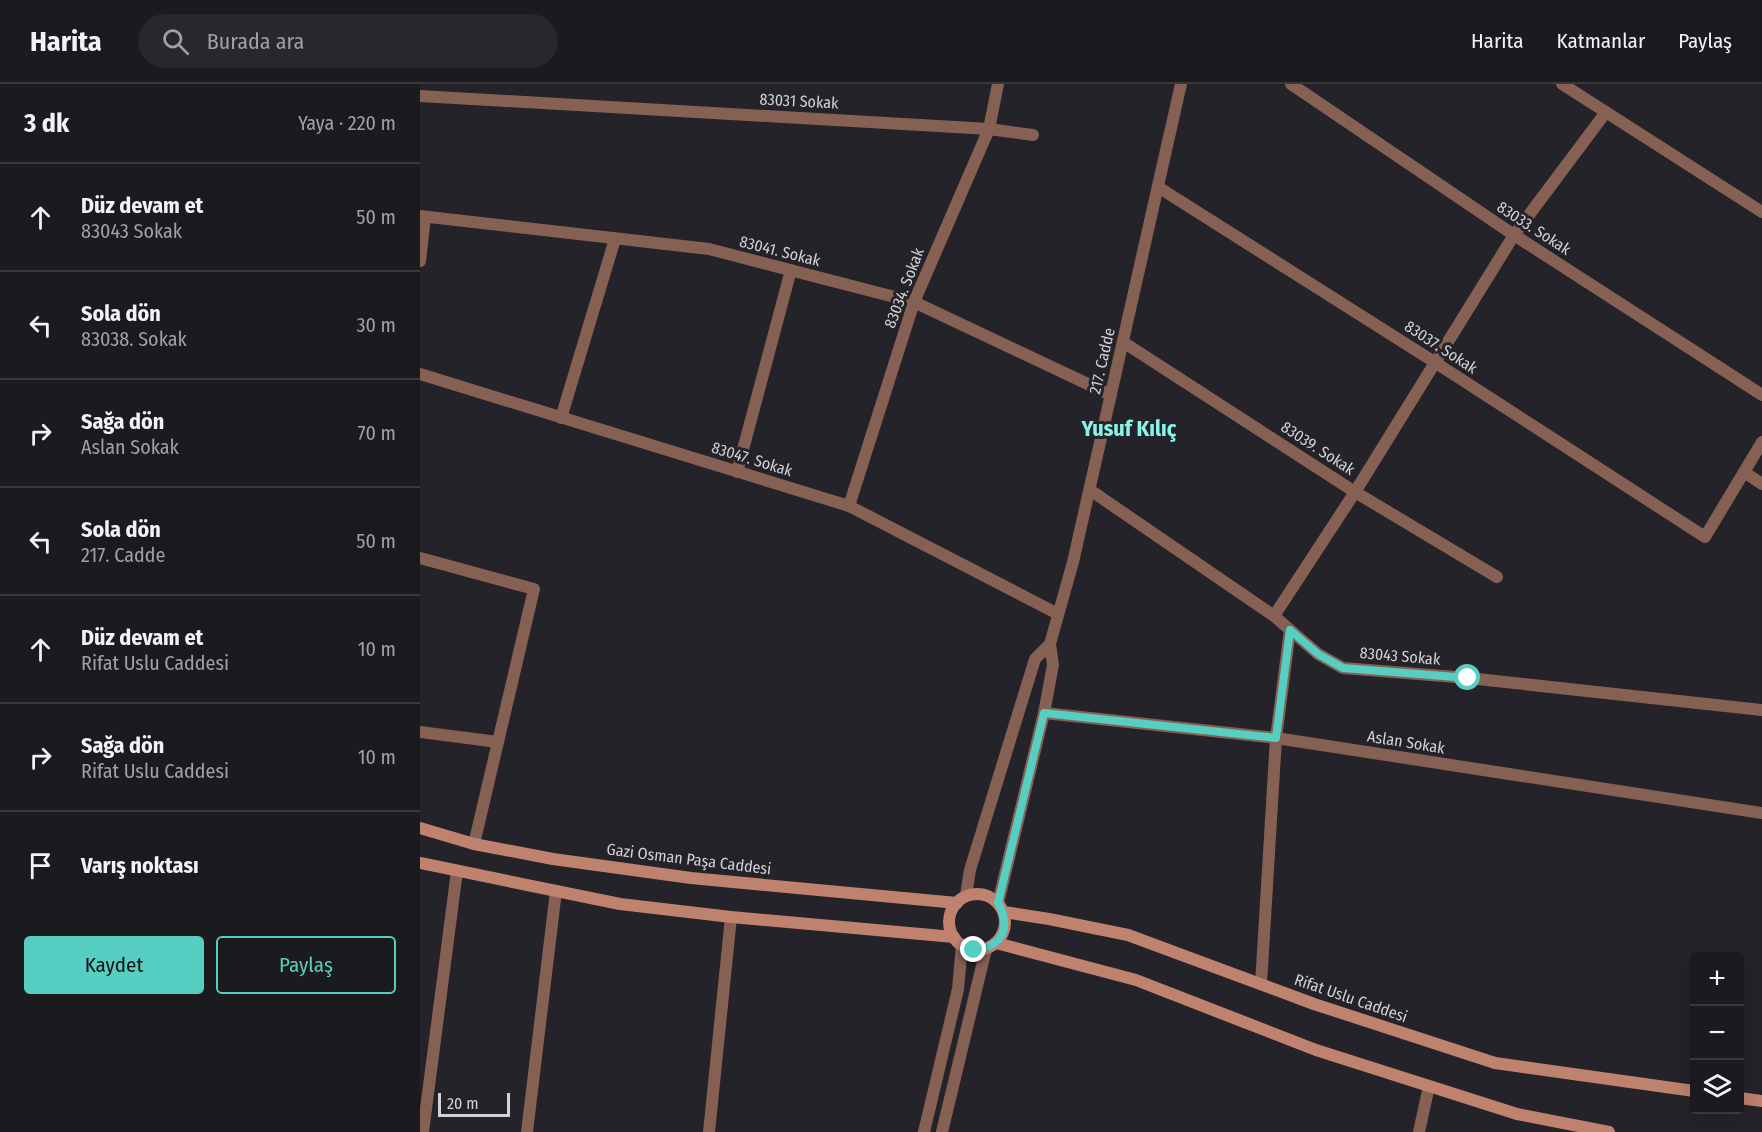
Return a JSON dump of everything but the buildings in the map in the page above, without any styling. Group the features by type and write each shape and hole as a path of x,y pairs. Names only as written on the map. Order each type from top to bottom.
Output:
{"main road":[{"name":"Gazi Osman Paşa Caddesi","path":"420,828 474,844 553,859 691,878 962,899"},
{"path":"420,863 620,904 958,941 974,950 991,946 1136,980 1316,1050 1517,1114 1609,1132"},
{"name":"Rifat Uslu Caddesi","path":"962,899 977,893 989,896 1001,907 1128,935 1261,984 1495,1063 1690,1091"},
{"path":"958,941 950,925 950,919 951,913 962,899"},
{"path":"991,946 1003,935 1005,923 1001,907"},
{"path":"1744,1099 1762,1101"}],"street":[{"name":"83034. Sokak","path":"849,506 914,302 989,129 998,84"},
{"name":"217. Cadde","path":"1001,907 1053,665 1050,644 1090,490 1180,84"},
{"name":"83033. Sokak","path":"1291,84 1514,235 1762,395"},
{"path":"1562,84 1762,212"},
{"name":"83031 Sokak","path":"420,96 989,129 1033,135"},
{"path":"1274,616 1355,492 1514,235 1606,112"},
{"name":"83037. Sokak","path":"1158,187 1705,537 1744,472"},
{"path":"420,261 422,216"},
{"name":"83041. Sokak","path":"422,216 709,249 791,270 914,302 1111,394"},
{"path":"561,418 615,238"},
{"path":"737,472 791,270"},
{"name":"83039. Sokak","path":"1123,342 1355,492 1497,577"},
{"name":"83047. Sokak","path":"420,374 849,506 1058,614"},
{"path":"1762,442 1744,472 1762,484"},
{"name":"83043 Sokak","path":"1090,490 1274,616 1318,654 1343,668 1468,678 1762,710"},
{"path":"420,558 534,589 474,844"},
{"path":"1261,984 1276,738 1290,630"},
{"name":"217. Cadde","path":"962,899 1035,659 1050,644"},
{"name":"Aslan Sokak","path":"1044,713 1276,738 1762,813"},
{"path":"420,732 498,742"},
{"path":"423,1132 457,871"},
{"path":"527,1132 556,891"},
{"path":"709,1132 731,917"},
{"path":"924,1132 958,989 958,941"},
{"path":"942,1132 991,946"},
{"path":"1419,1132 1429,1086"}],"district":[{"name":"Yusuf Kılıç","path":"1129,428"}],"route":[{"path":"974,950 986,949 1003,935 1004,912 998,903 1044,713 1276,738 1290,630 1318,654 1343,668 1468,678"}]}
